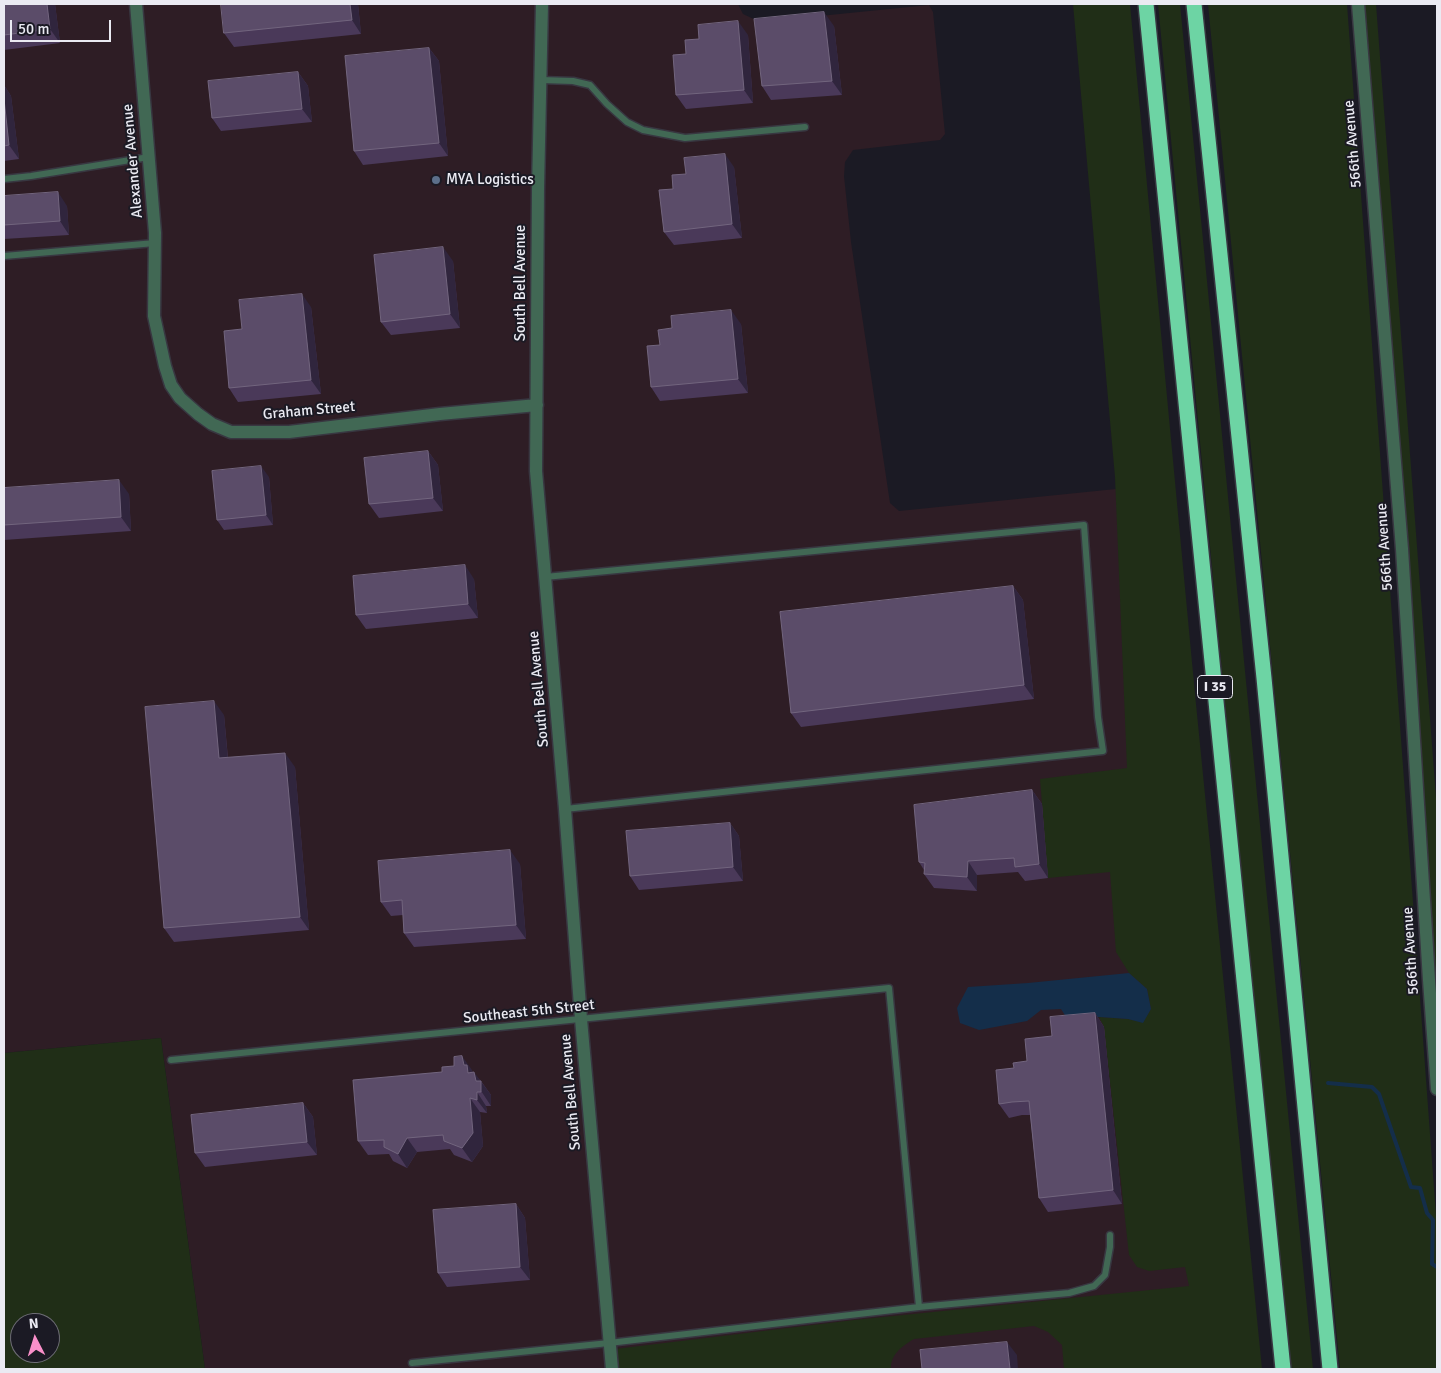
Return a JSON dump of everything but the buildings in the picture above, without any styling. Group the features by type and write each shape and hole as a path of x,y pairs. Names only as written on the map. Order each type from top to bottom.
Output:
{"highway":[{"name":"I 35","path":"1146,4 1283,1369"},
{"path":"1194,4 1264,678 1330,1369"}],"street":[{"name":"Alexander Avenue","path":"136,4 155,244 154,316"},
{"name":"South Bell Avenue","path":"542,4 538,189 536,472 612,1369"},
{"name":"566th Avenue","path":"1358,4 1402,549 1437,1089"},
{"name":"Graham Street","path":"154,316 171,385 180,398 198,414 212,424 231,432 289,432 536,405"}],"lane":[{"path":"540,80 590,85 627,122 643,130 685,138 805,127"},
{"path":"4,179 149,157"},
{"path":"4,256 155,244"},
{"path":"545,577 1084,525 1098,717 1104,751 565,810"},
{"name":"Southeast 5th Street","path":"171,1060 890,988 919,1307"},
{"path":"412,1363 609,1343 919,1307 1069,1293 1094,1286 1104,1275 1110,1247 1110,1235"}],"shaded area":[{"path":"4,4 738,4 743,14 760,22 929,5 933,12 945,134 940,140 853,150 845,162 844,176 851,242 890,503 899,511 1116,489 1201,1369 205,1369 161,1038 4,1053"}],"green space":[{"path":"1073,4 1130,4 1195,694 1262,1369 1064,1369 1062,1345 1048,1332 1034,1326 914,1339 895,1355 892,1359 891,1369 617,1369 615,1349 854,1320 1189,1286 1185,1267 1149,1271 1137,1267 1129,1255 1104,1027 1099,1017 1143,1022 1151,1009 1147,989 1129,973 1116,952 1110,872 1048,878 1040,779 1127,768 1115,477"},
{"path":"1158,4 1180,4 1313,1369 1289,1369"},
{"path":"1208,4 1347,4 1437,1229 1437,1369 1340,1369"},
{"path":"1364,4 1376,4 1437,811 1437,1007"},
{"path":"161,1038 205,1369 4,1369 4,1053"}],"water":[{"path":"1129,973 1147,989 1151,1009 1143,1023 1128,1019 1099,1017 1068,1020 1061,1009 1041,1010 1027,1021 979,1030 960,1023 957,1008 968,987"}],"waterway":[{"path":"1328,1083 1372,1087 1379,1094 1411,1187 1420,1188 1427,1213 1433,1220 1432,1264 1437,1267"}],"place":[{"name":"MYA Logistics","path":"436,180"}]}
